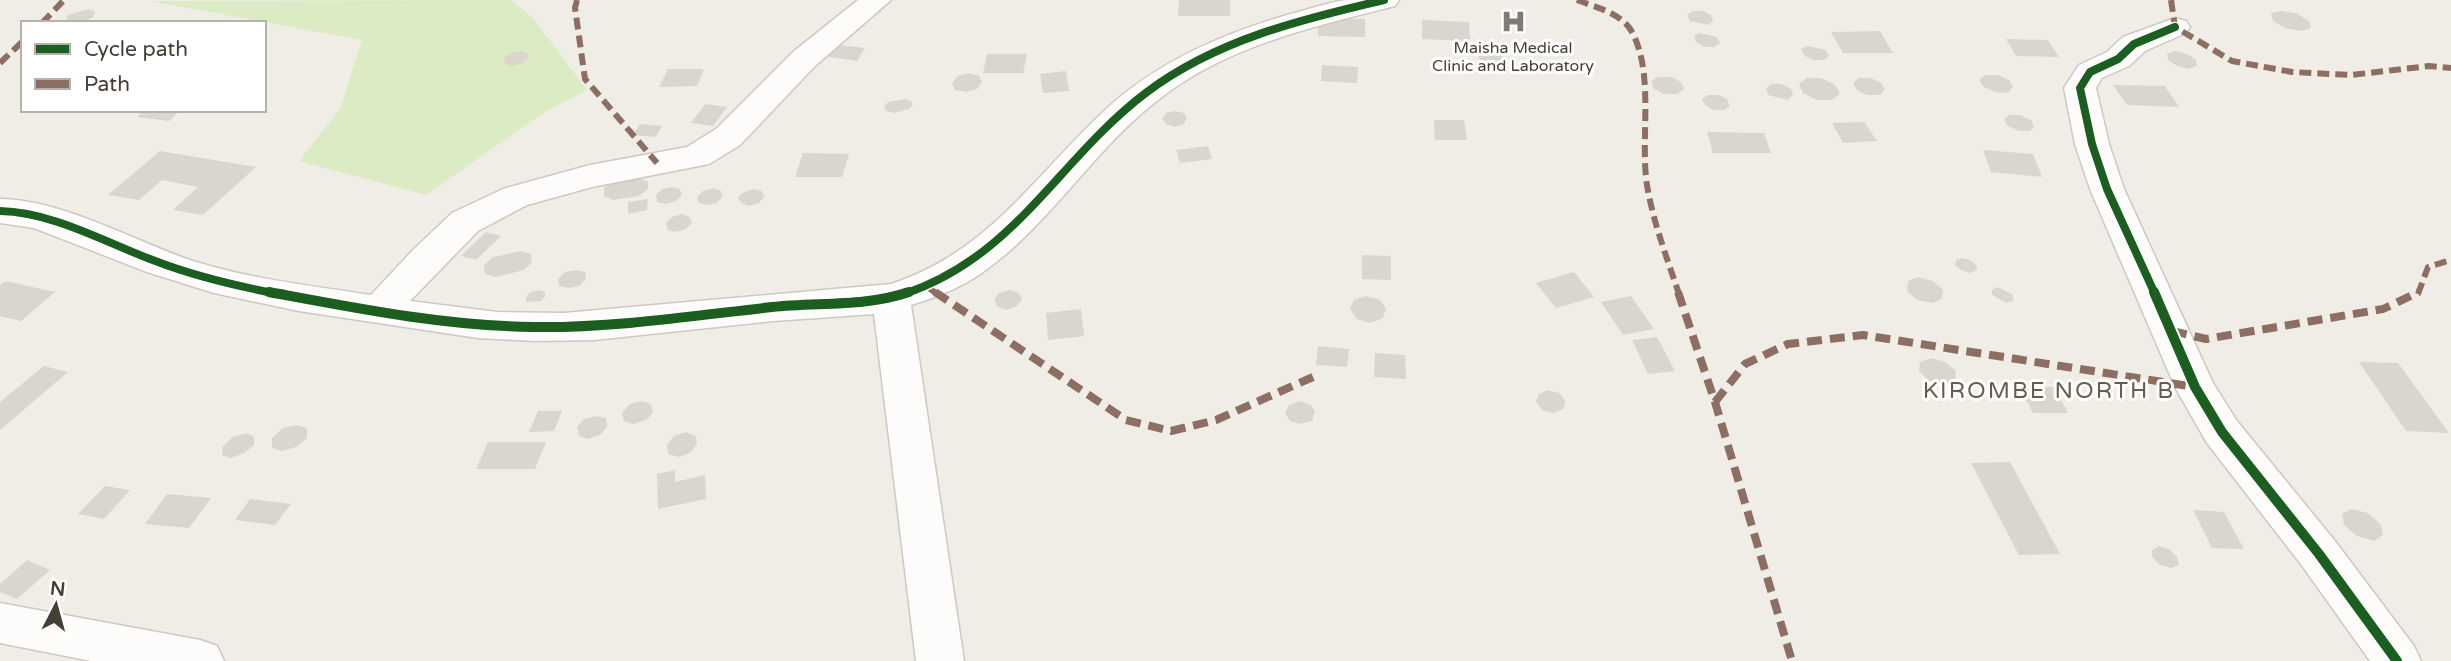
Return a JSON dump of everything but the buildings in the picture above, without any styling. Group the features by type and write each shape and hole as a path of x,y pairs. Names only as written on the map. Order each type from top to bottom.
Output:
{"street":[{"path":"380,310 425,260 465,222 515,197 590,176 697,156 728,137 804,59 876,0"},
{"path":"0,211 11,210 46,219 212,279 317,302 467,324 534,327 681,320 788,306 891,298 929,288 997,244 1022,222 1089,144 1147,91 1217,50 1290,22 1384,0"},
{"path":"2175,27 2134,44 2118,59 2090,72 2080,88 2092,144 2107,189 2195,387 2222,432 2319,554 2397,661"},
{"path":"891,298 940,661"},
{"path":"0,623 200,661"}],"green space":[{"path":"511,0 533,18 587,90 546,111 426,195 299,161 340,109 362,40 149,1"}],"marked path":[{"path":"44,21 64,0"},
{"path":"577,0 575,8 585,79 657,163"},
{"path":"1577,0 1615,14 1634,34 1642,65 1647,184 1661,241 1715,402 1792,661"},
{"path":"2171,0 2175,27 2232,61 2292,72 2351,75 2429,66 2451,68"},
{"path":"0,63 21,43"},
{"path":"2172,331 2206,339 2383,309 2419,293 2428,267 2451,260"},
{"path":"929,288 1126,420 1171,431 1216,420 1313,377"},
{"path":"1715,402 1745,364 1788,344 1863,335 2195,387"}],"cycle path":[{"path":"0,211 28,214 214,280 299,297 478,324 515,327 594,326 774,307 879,300 934,284 970,264 1031,210 1116,118 1174,74 1202,58 1261,34 1384,0"},
{"path":"2175,27 2134,44 2118,59 2090,72 2080,88 2092,144 2107,189 2195,387 2222,432 2319,554 2397,661"}],"place":[{"name":"Maisha Medical Clinic and Laboratory","path":"1513,22"}],"district":[{"name":"KIROMBE NORTH B","path":"2049,391"}]}
